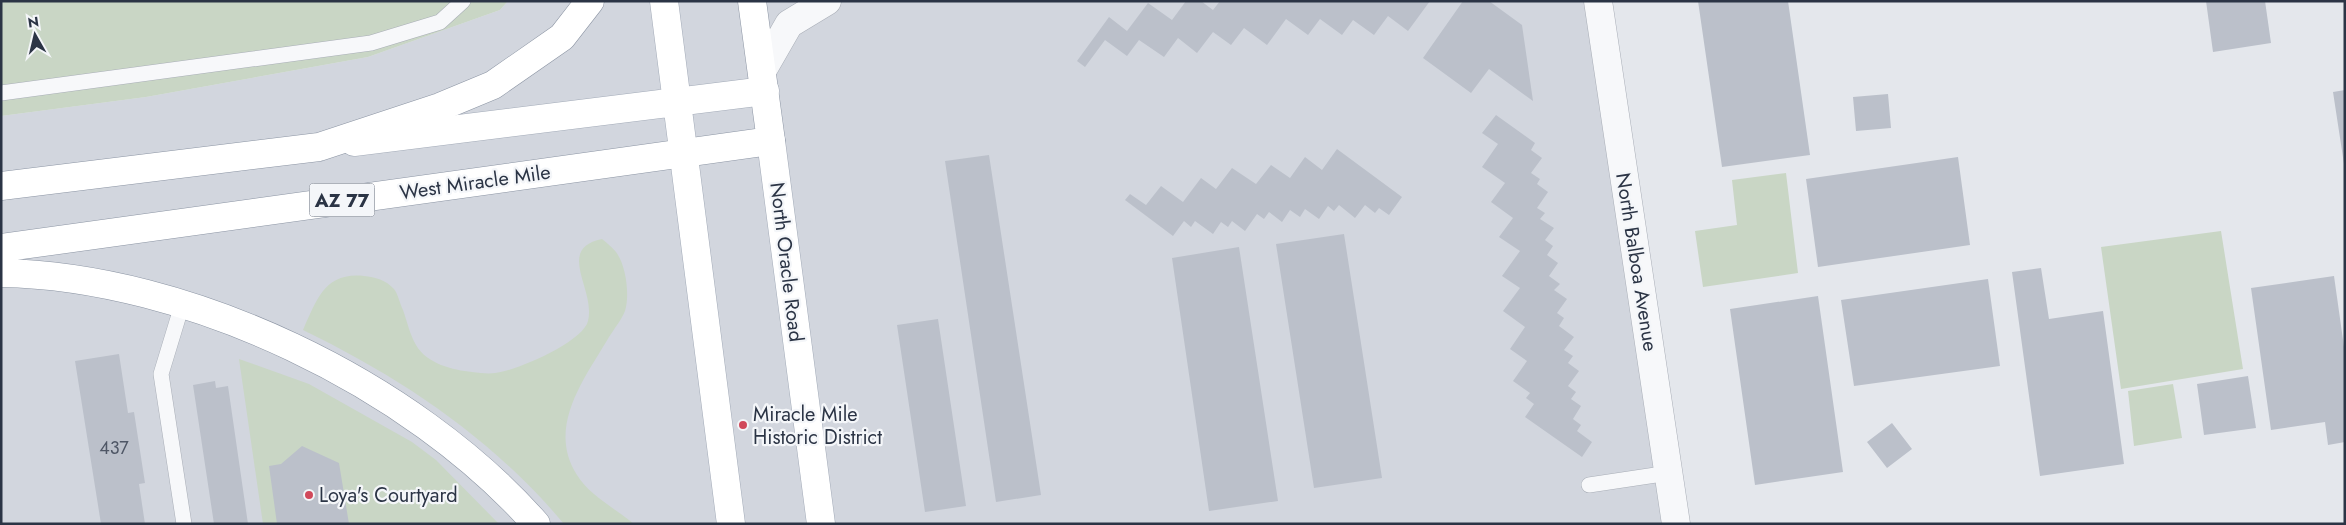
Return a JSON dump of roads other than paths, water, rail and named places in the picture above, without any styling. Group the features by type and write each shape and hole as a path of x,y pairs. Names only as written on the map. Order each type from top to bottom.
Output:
{"main road":[{"path":"319,146 440,107 493,85 562,37 590,1"},
{"path":"664,1 731,524"},
{"name":"North Oracle Road","path":"752,1 821,524"},
{"path":"1,186 676,101 764,81"},
{"name":"West Miracle Mile","path":"1,248 771,142"},
{"path":"1,272 76,279 148,294 224,318 321,362 394,404 445,441 488,476 536,524"}],"street":[{"path":"764,81 788,24 827,1"},
{"name":"North Balboa Avenue","path":"1598,1 1676,524"}],"lane":[{"path":"1,93 371,43 440,22 463,1"},
{"path":"182,305 161,374 184,524"},
{"path":"1589,485 1668,473"}],"place":[{"name":"Miracle Mile Historic District","path":"743,425"},
{"name":"Loya's Courtyard","path":"309,495"}]}
